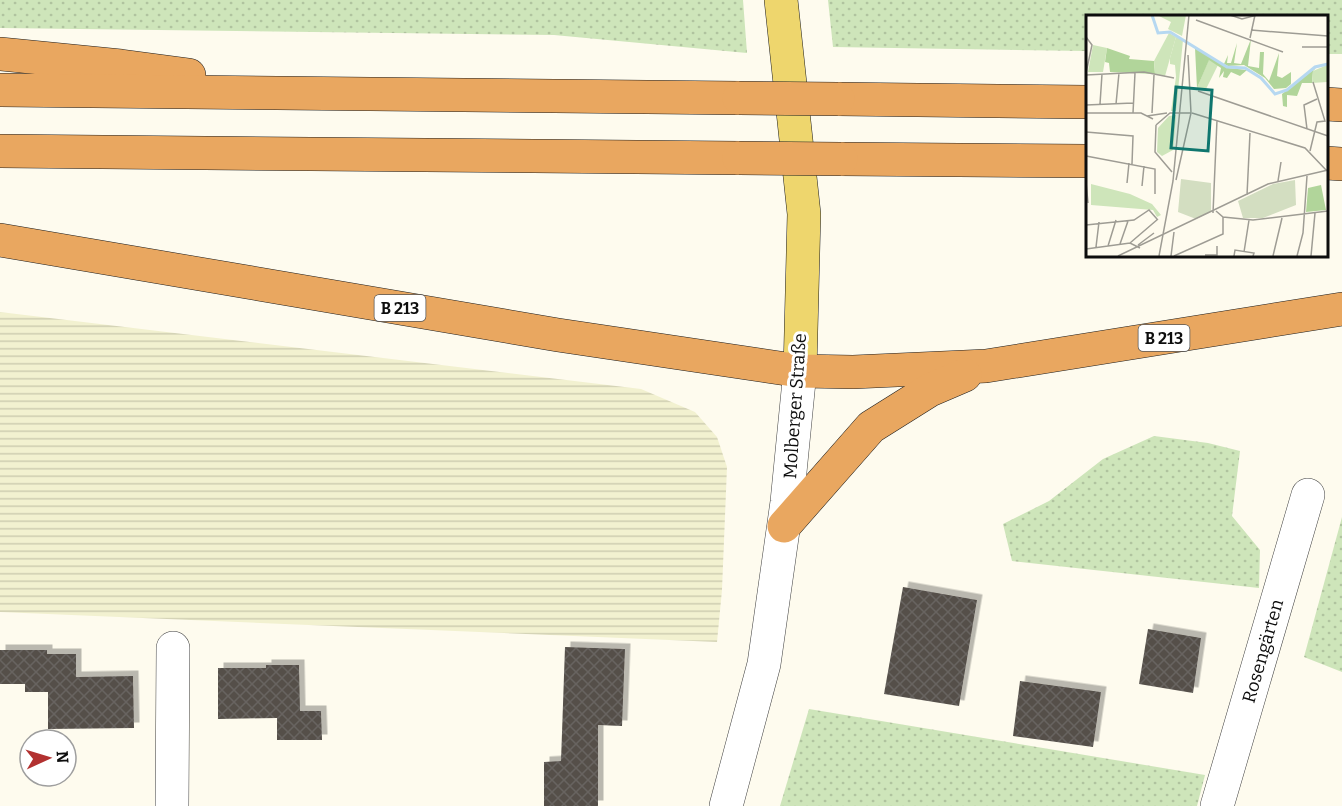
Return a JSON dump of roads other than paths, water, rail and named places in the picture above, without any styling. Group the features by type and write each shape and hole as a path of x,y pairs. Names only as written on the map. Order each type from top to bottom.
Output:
{"highway":[{"path":"0,54 196,76 279,93"},
{"path":"0,90 1086,102"},
{"path":"1327,104 1342,105"},
{"path":"0,151 1086,161"},
{"path":"1327,163 1342,164"},
{"name":"B 213","path":"0,240 558,335 801,371 986,366 1342,309"},
{"name":"B 213","path":"784,526 871,427 930,390 986,366"}],"main road":[{"name":"Molberger Straße","path":"781,0 804,214 801,371"}],"street":[{"name":"Molberger Straße","path":"726,806 764,664 784,526 801,371"},
{"name":"Rosengärten","path":"1217,806 1308,495"},
{"path":"172,806 173,648"}]}
